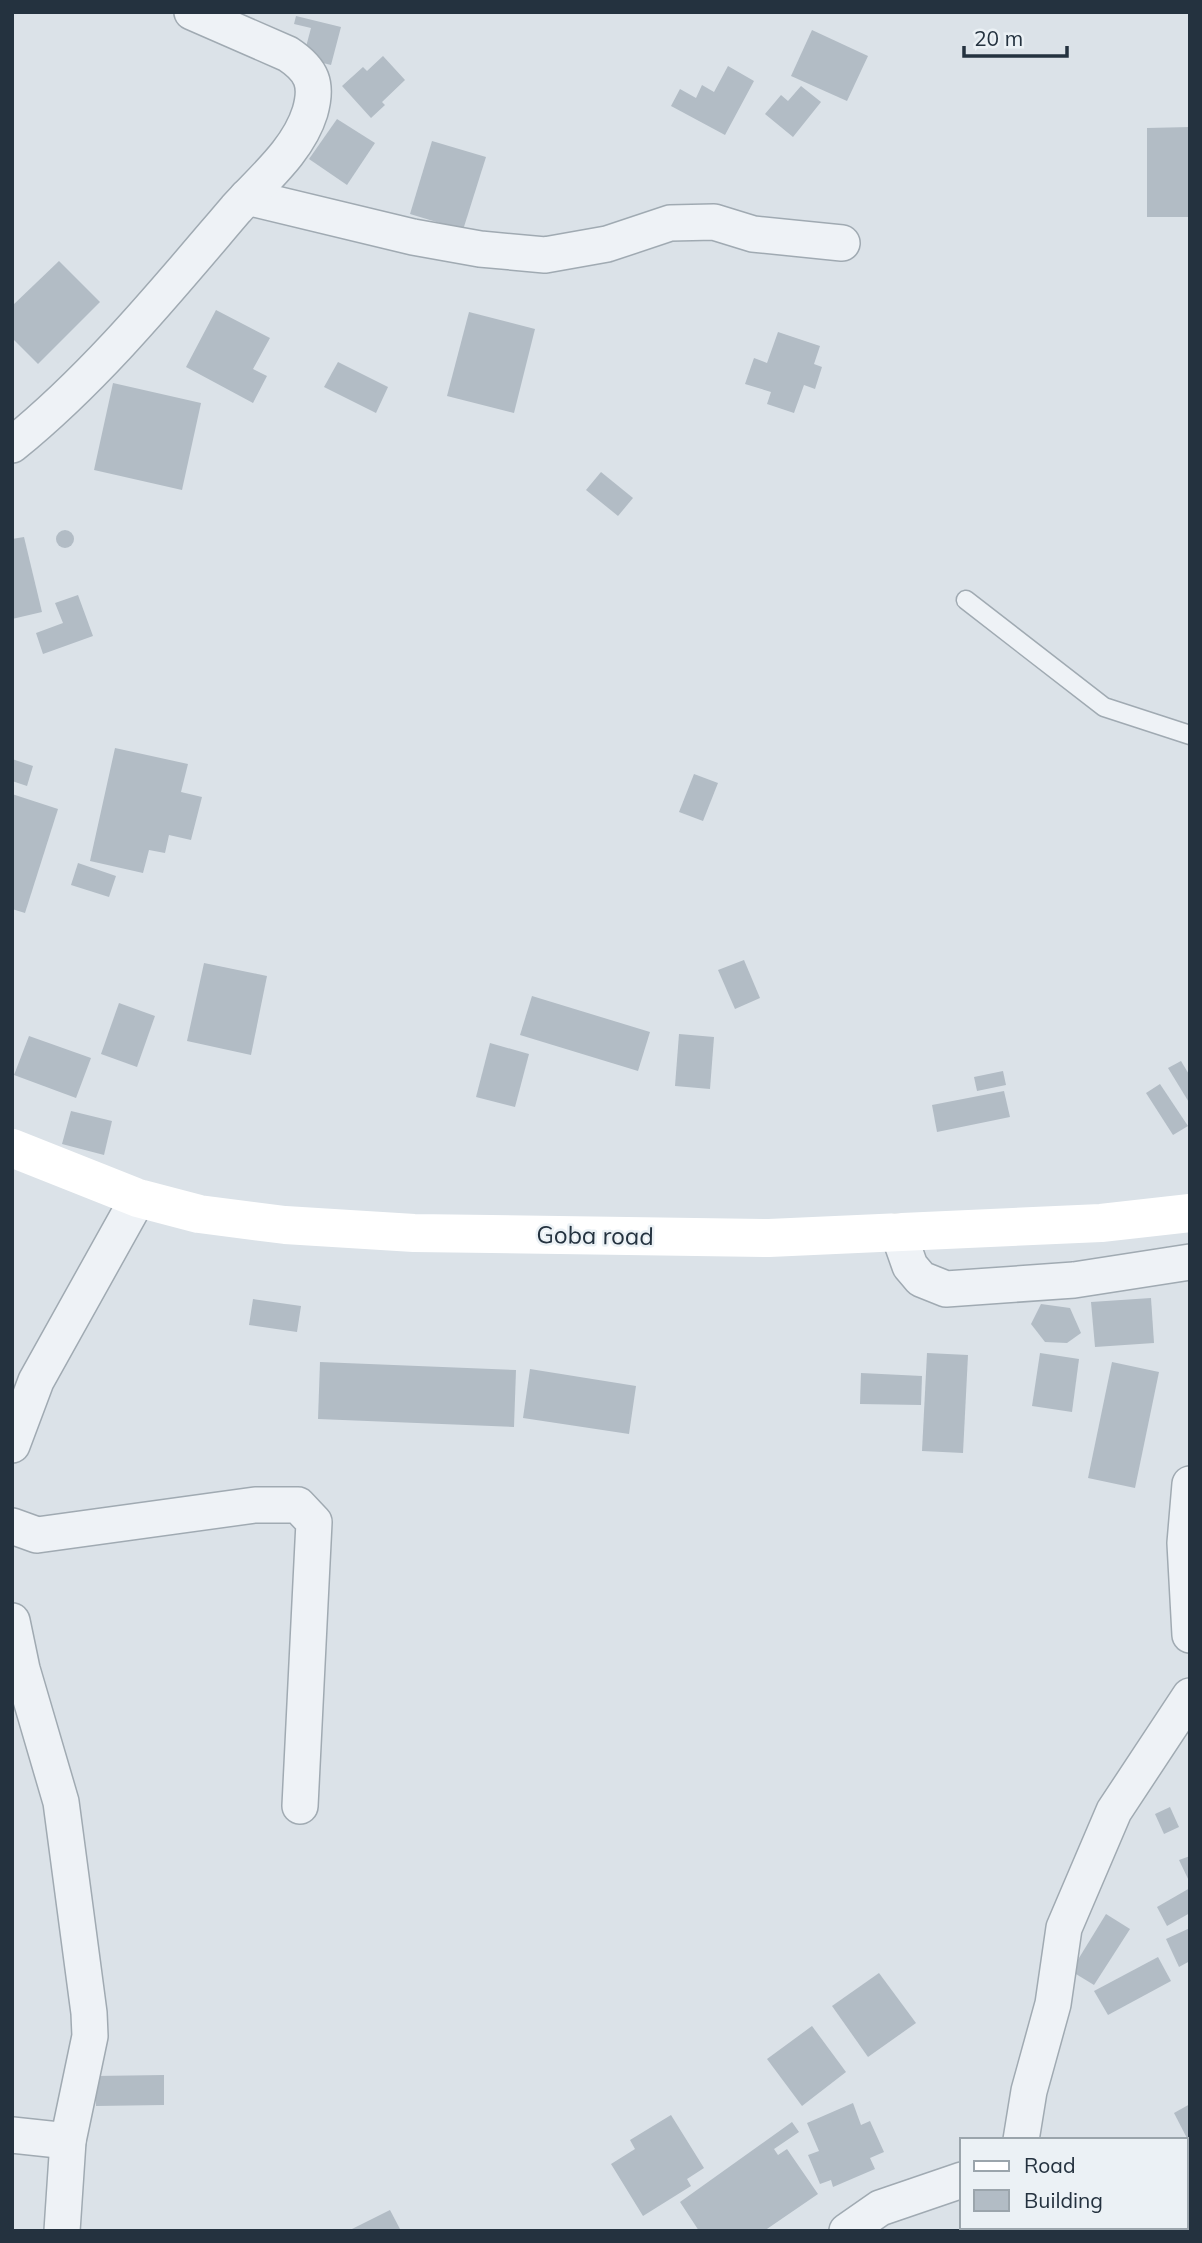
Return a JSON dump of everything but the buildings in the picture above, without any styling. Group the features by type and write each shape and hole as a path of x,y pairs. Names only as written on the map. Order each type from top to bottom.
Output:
{"street":[{"path":"12,445 46,417 148,312 291,149 309,115 314,94 311,74 301,62 191,12"},
{"path":"247,197 412,237 480,249 545,256 607,244 670,223 714,222 753,234 842,243"},
{"name":"Goba road","path":"12,1148 138,1198 199,1214 285,1225 414,1233 769,1238 1101,1223 1190,1213"},
{"path":"12,1445 36,1381 138,1198"},
{"path":"898,1232 910,1266 921,1279 946,1289 1074,1280 1190,1262"},
{"path":"1190,1484 1185,1543 1190,1635"},
{"path":"12,1526 37,1535 255,1505 298,1505 314,1522 300,1806"},
{"path":"12,1621 22,1669 61,1802 89,2013 90,2036 68,2141 62,2231"},
{"path":"1021,2138 1029,2091 1053,2004 1064,1928 1114,1811 1190,1696"},
{"path":"12,2135 68,2141"},
{"path":"847,2231 880,2208 960,2181"}],"lane":[{"path":"966,600 1104,707 1190,735"}]}
